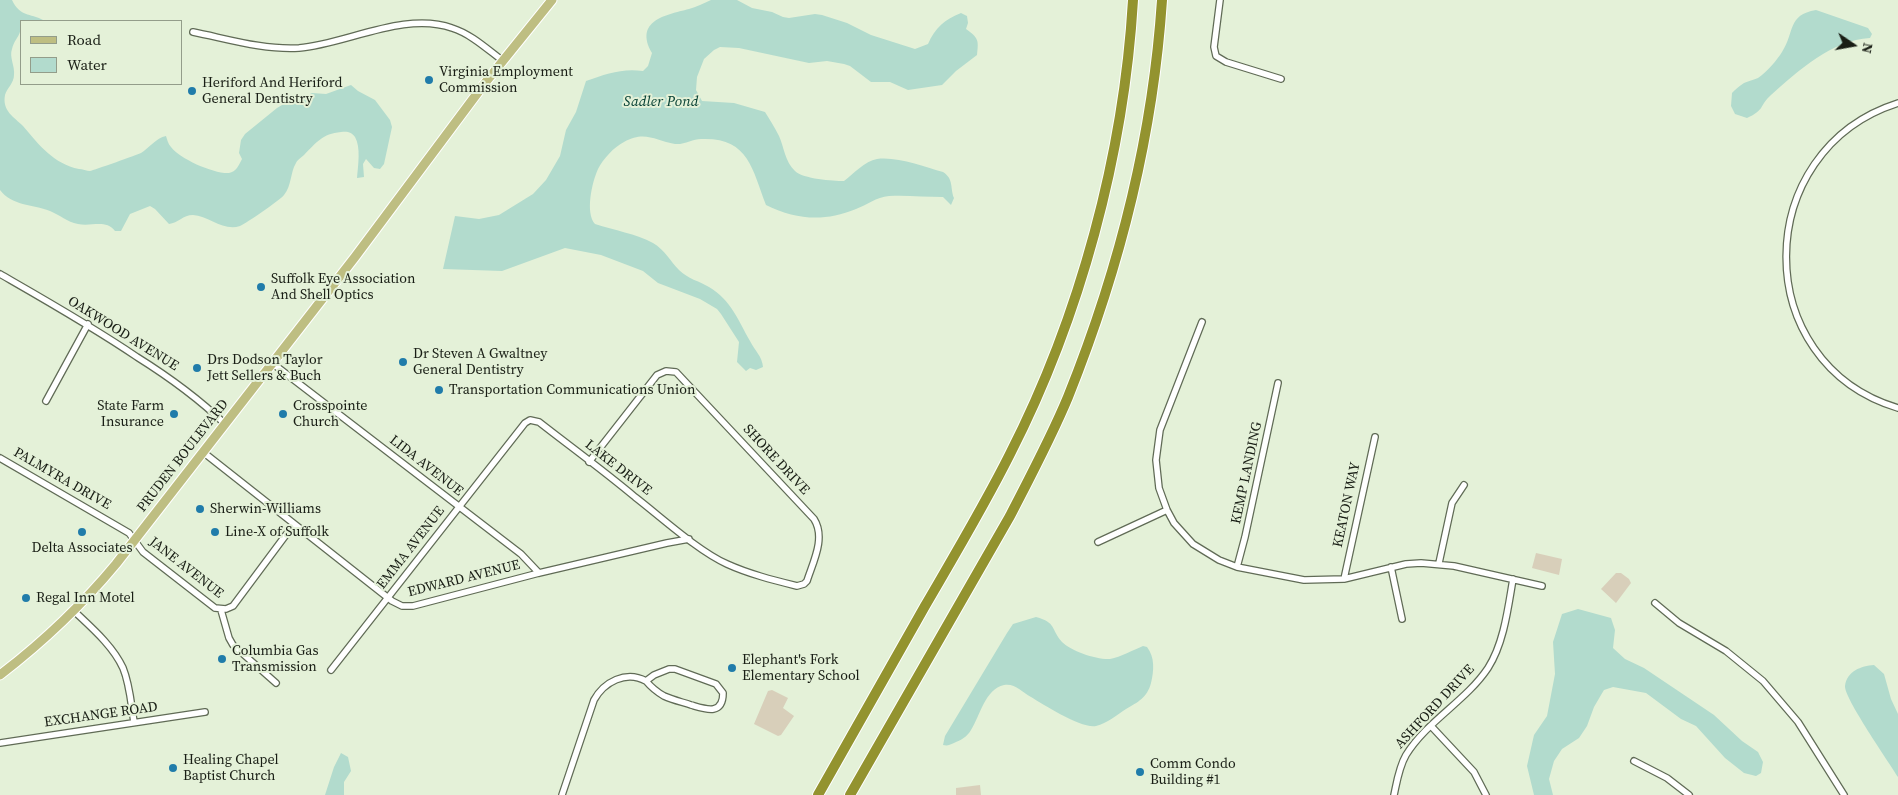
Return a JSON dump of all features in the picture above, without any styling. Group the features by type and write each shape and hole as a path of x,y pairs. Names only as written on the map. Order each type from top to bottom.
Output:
{"highway":[{"path":"818,795 966,537 1011,453 1044,379 1075,295 1102,202 1119,115 1133,0"},
{"path":"850,795 1010,516 1055,425 1080,365 1113,271 1137,175 1156,68 1162,0"}],"main road":[{"name":"PRUDEN BOULEVARD","path":"0,675 39,644 96,588 552,0"}],"street":[{"path":"1220,0 1214,47 1216,56 1226,62 1281,79"},
{"path":"193,32 267,47 299,48 411,24 432,23 464,33 503,61"},
{"path":"1898,103 1860,120 1845,131 1821,154 1806,175 1795,201 1789,221 1786,252 1789,290 1793,308 1807,338 1815,350 1836,374 1852,386 1869,397 1898,408"},
{"name":"OAKWOOD AVENUE","path":"0,274 88,324 173,380 225,424"},
{"path":"1202,322 1160,430 1157,444 1159,488 1174,523 1193,544 1219,560 1237,567 1304,580 1344,579 1391,567 1421,563 1439,564 1542,586"},
{"path":"46,401 88,324"},
{"name":"LIDA AVENUE","path":"272,363 521,554 539,573"},
{"name":"SHORE DRIVE","path":"590,462 652,381 663,371 676,372 814,519 818,525 820,537 806,580 804,584 796,586 727,564 715,558 690,539"},
{"name":"KEMP LANDING","path":"1237,567 1245,538 1278,383"},
{"name":"EMMA AVENUE","path":"332,670 525,423 530,420"},
{"name":"LAKE DRIVE","path":"530,420 539,422 690,539"},
{"name":"KEATON WAY","path":"1344,579 1374,437"},
{"name":"EDWARD AVENUE","path":"203,452 399,605 413,606 539,573 690,539"},
{"name":"PALMYRA DRIVE","path":"0,458 129,533 135,540"},
{"path":"1439,564 1452,503 1464,485"},
{"path":"1098,542 1167,510"},
{"path":"221,610 232,606 294,524"},
{"name":"JANE AVENUE","path":"135,540 143,552 210,605 221,610 232,645 276,683"},
{"path":"1391,567 1402,619"},
{"name":"ASHFORD DRIVE","path":"1394,795 1405,756 1489,666 1502,633 1513,579"},
{"path":"1655,603 1679,622 1726,651 1763,681 1798,722 1844,795"},
{"path":"74,611 105,642 122,668 126,678 134,722"},
{"path":"562,795 598,693 605,686 619,678 634,677 646,681 663,695 707,710 719,707 723,699 722,693 716,684 675,669 664,670 646,681"},
{"name":"EXCHANGE ROAD","path":"0,743 205,712"},
{"path":"1431,726 1474,772 1486,795"},
{"path":"1634,761 1662,775 1688,795"}],"shaded area":[{"path":"1536,553 1562,559 1559,575 1532,568"},
{"path":"1616,573 1621,573 1631,583 1616,603 1601,589"},
{"path":"772,690 788,698 783,708 794,716 781,735 778,736 754,724 768,691"},
{"path":"980,785 981,795 956,795 956,788"}],"water":[{"path":"0,0 12,0 22,12 43,20 20,20 20,30 11,52 14,68 13,81 5,95 5,105 48,153 62,163 79,169 93,170 141,153 166,136 168,143 175,152 189,161 215,171 229,173 237,168 242,159 239,153 241,140 245,134 277,108 287,102 294,102 312,93 326,94 351,85 375,100 390,120 392,127 384,164 380,169 374,168 366,159 363,164 364,177 357,178 359,151 355,137 347,132 334,133 316,143 297,161 284,195 249,221 234,227 228,227 193,215 186,216 169,224 150,206 130,214 121,231 115,231 103,224 83,225 74,223 50,211 16,202 0,190"},
{"name":"Sadler Pond","path":"711,0 737,0 752,8 789,18 815,14 822,15 847,23 871,35 915,49 928,44 937,29 950,18 961,13 967,16 968,23 966,29 977,39 977,55 956,71 942,85 908,90 890,82 871,82 850,66 844,64 827,61 809,63 739,48 720,47 704,59 697,77 696,90 702,101 734,103 765,112 779,136 789,163 799,174 818,179 844,181 873,160 885,158 901,160 943,172 950,181 954,198 951,205 943,197 889,196 844,213 811,218 789,214 766,205 752,167 739,149 729,143 701,139 675,144 650,137 638,137 616,147 600,165 594,182 590,197 590,213 595,224 653,243 661,249 682,273 717,292 733,311 761,360 763,367 756,370 750,368 746,371 737,362 739,342 717,309 700,299 658,283 643,271 601,255 565,248 502,271 443,269 455,216 479,219 499,215 533,194 546,180 560,156 566,130 576,112 586,81 621,71 643,71 648,66 652,53 647,42 649,27 662,17"},
{"path":"1816,10 1868,28 1872,34 1870,38 1842,44 1816,58 1771,95 1753,115 1747,118 1735,114 1731,106 1732,93 1742,84 1758,78 1768,69 1786,45 1796,20 1807,12"},
{"path":"1578,609 1611,618 1615,630 1613,648 1625,659 1644,668 1714,715 1742,741 1758,752 1763,762 1761,773 1756,776 1744,773 1725,758 1696,726 1681,719 1646,693 1613,687 1604,690 1594,707 1587,726 1579,738 1562,749 1554,761 1549,779 1553,795 1534,795 1527,766 1534,735 1547,716 1555,674 1553,642 1562,614"},
{"path":"1036,617 1047,621 1066,645 1078,652 1091,656 1110,659 1143,646 1147,647 1153,660 1153,669 1151,683 1147,692 1138,702 1108,721 1096,726 1090,726 1063,716 1015,687 1004,685 997,688 988,697 968,735 954,743 943,745 945,736 1013,624"},
{"path":"1874,665 1884,674 1891,699 1898,714 1898,777 1859,716 1845,686 1846,681 1855,670"},
{"path":"341,753 348,757 351,771 344,782 344,795 325,795 334,767"}],"place":[{"name":"Virginia Employment Commission","path":"429,80"},
{"name":"Heriford And Heriford General Dentistry","path":"192,91"},
{"name":"Suffolk Eye Association And Shell Optics","path":"261,287"},
{"name":"Dr Steven A Gwaltney General Dentistry","path":"403,362"},
{"name":"Drs Dodson Taylor Jett Sellers & Buch","path":"197,368"},
{"name":"Transportation Communications Union","path":"439,390"},
{"name":"State Farm Insurance","path":"174,414"},
{"name":"Crosspointe Church","path":"283,414"},
{"name":"Sherwin-Williams","path":"200,509"},
{"name":"Delta Associates","path":"82,532"},
{"name":"Line-X of Suffolk","path":"215,532"},
{"name":"Regal Inn Motel","path":"26,598"},
{"name":"Columbia Gas Transmission","path":"222,659"},
{"name":"Elephant's Fork Elementary School","path":"732,668"},
{"name":"Healing Chapel Baptist Church","path":"173,768"},
{"name":"Comm Condo Building #1","path":"1140,772"}]}
